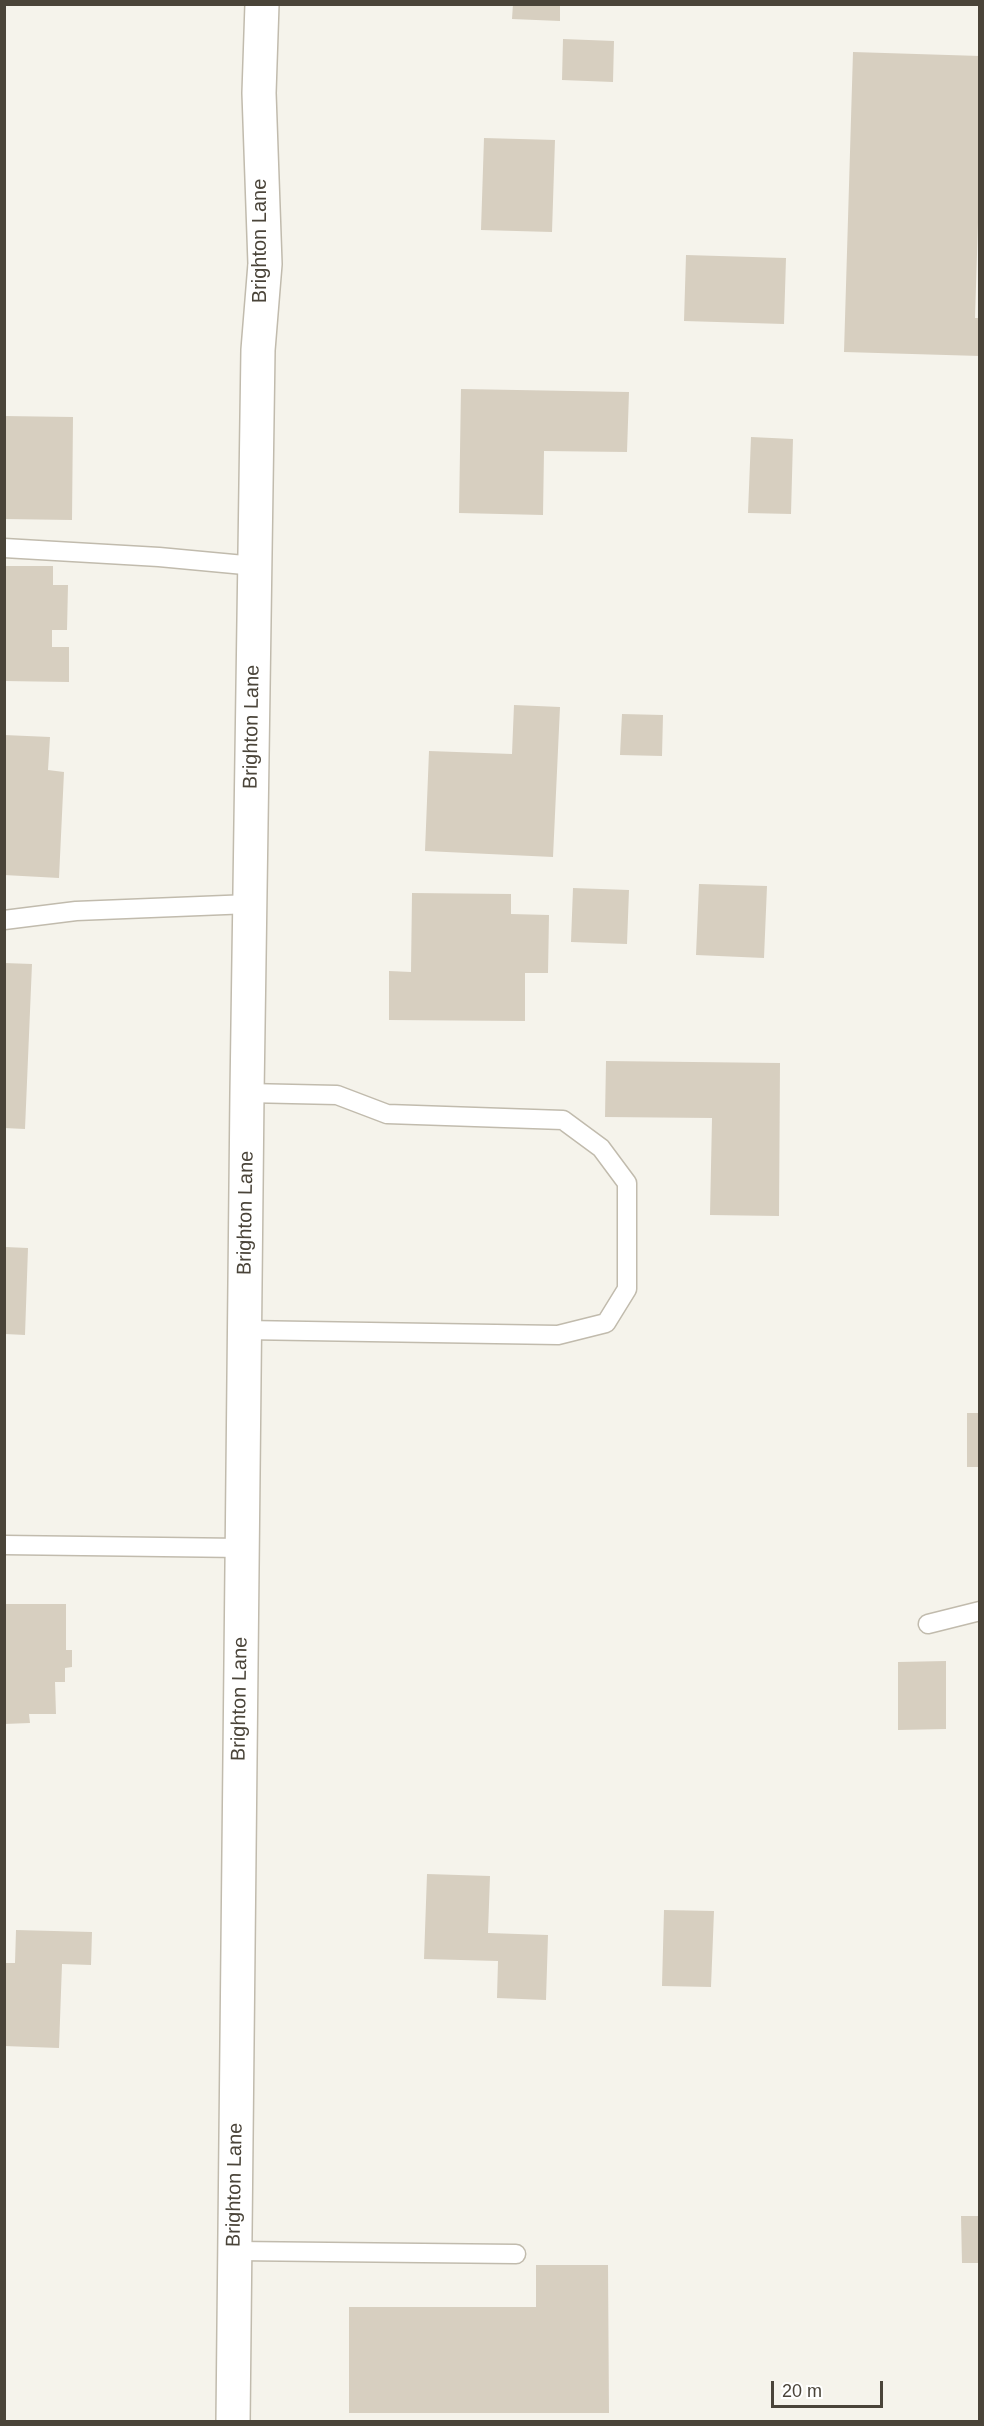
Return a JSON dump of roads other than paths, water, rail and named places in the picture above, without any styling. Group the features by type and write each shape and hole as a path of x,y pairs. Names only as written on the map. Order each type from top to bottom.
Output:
{"street":[{"name":"Brighton Lane","path":"233,2421 244,1330 258,350 265,264 259,93 262,4"}],"lane":[{"path":"4,548 159,557 255,566"},
{"path":"4,920 76,911 250,904"},
{"path":"244,1330 558,1335 606,1323 627,1289 627,1184 602,1148 563,1120 387,1114 337,1095 247,1093"},
{"path":"4,1545 242,1548"},
{"path":"928,1624 980,1611"},
{"path":"235,2251 516,2254"}]}
